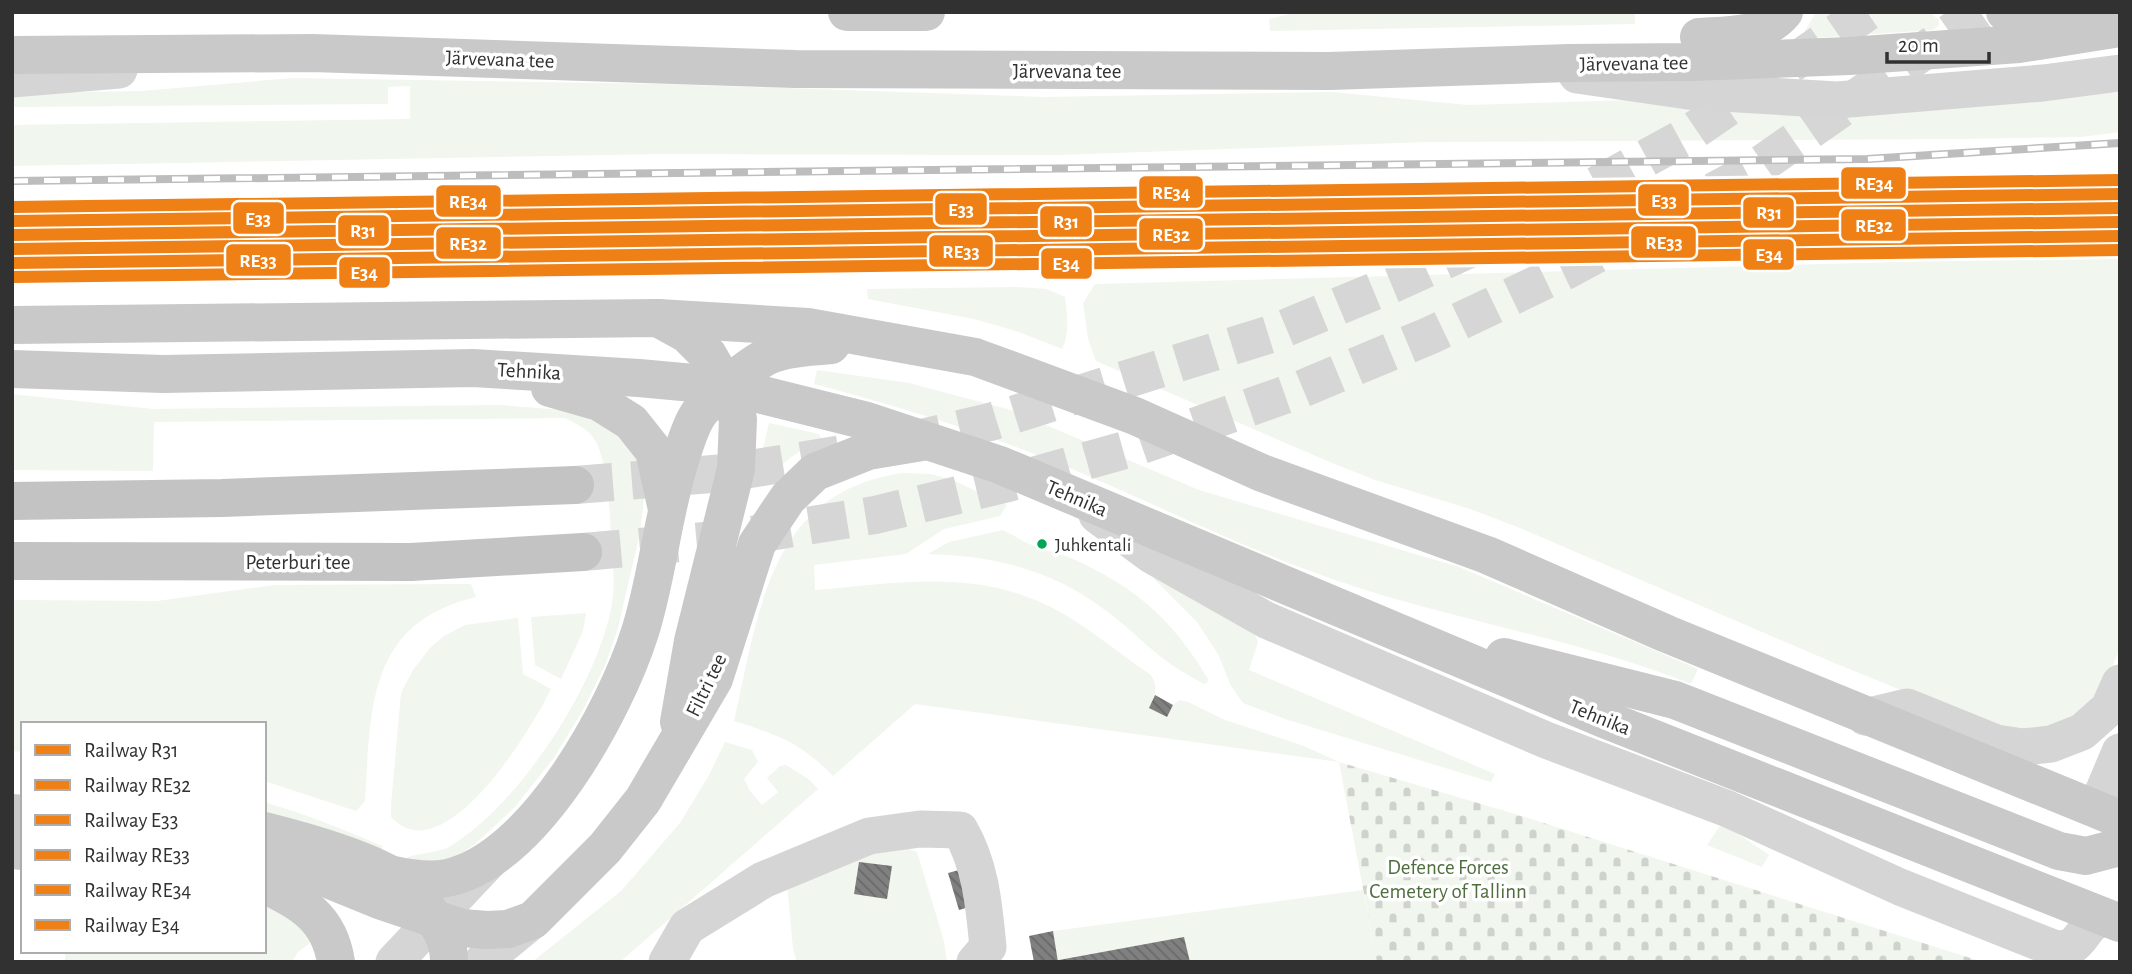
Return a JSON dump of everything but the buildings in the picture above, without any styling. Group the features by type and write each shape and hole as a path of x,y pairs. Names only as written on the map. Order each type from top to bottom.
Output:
{"highway":[{"path":"12,501 222,498 575,485"},
{"name":"Peterburi tee","path":"12,561 411,562 583,552"}],"main road":[{"path":"846,12 926,12"},
{"path":"1510,65 1695,37 1748,33 1778,19 1784,12"},
{"path":"2005,12 2017,16 2120,19"},
{"name":"Järvevana tee","path":"12,55 312,52 809,69 1302,71 1849,56 2018,44 2120,28"},
{"path":"658,318 687,334 708,355 726,386 738,419 736,469 693,641 675,745"},
{"path":"12,326 658,318 808,327 975,357 1135,416 1262,473 1487,555 1865,717 2108,814 2086,840 2103,852"},
{"path":"266,832 323,848 405,878 445,879 489,860 545,807 579,762 604,719 628,667 640,630 666,507 682,452 697,416 726,386 772,354 878,340"},
{"path":"473,368 599,402 631,422 654,451 666,507"},
{"name":"Tehnika","path":"12,369 163,373 473,368 726,386 867,421 1000,465 1604,719 2113,920"},
{"name":"Filtri tee","path":"533,920 605,848 643,800 714,679 757,544 788,498 815,472 836,463 868,451 928,441"},
{"path":"1393,632 1570,672 1675,700 2059,851 2103,852"},
{"path":"2103,852 2092,884 2113,920"},
{"path":"266,859 288,863 462,928 508,929 533,920"},
{"path":"389,874 406,885 422,901 446,936 449,962"},
{"path":"266,885 313,913 328,931 336,962"}],"street":[{"path":"12,79 312,52"},
{"path":"1510,65 1688,91 1837,100 2043,83 2120,73"},
{"path":"1064,492 1153,556 1266,620 1546,740 1728,809 1900,887 2059,949 2072,947 2091,923 2098,919 2113,920"},
{"path":"1865,717 1907,707 1996,743 2023,747 2051,744 2082,732 2109,708 2120,683"},
{"path":"2108,814 2120,752"},
{"path":"667,962 687,927 763,880 869,836 920,829 960,830 971,849 983,894 988,947 975,962"},
{"path":"394,962 489,860"},
{"name":"Filtri tee","path":"482,962 533,920"}],"green space":[{"path":"1298,12 1635,12 1635,24 1270,31 1269,19"},
{"path":"1816,12 1929,12 1939,20 1939,25 1933,30 1813,38 1805,31"},
{"path":"293,78 664,84 1044,97 1332,92 1468,105 1631,100 2014,101 2120,92 2120,132 2081,137 1950,139 1427,142 1057,155 660,154 12,166 12,125 410,119 410,86 388,87 388,104 12,107 12,93 142,91"},
{"path":"2120,220 2120,648 2104,687 2091,707 2043,732 1987,725 1832,662 1520,528 1470,509 1375,480 1096,361 1088,339 1083,303 1095,284 2008,259 2024,239 1871,239 803,272 12,283 12,249 498,243 914,242"},
{"path":"867,289 1047,289 1065,297 1067,330 1062,349 1019,332 974,319 868,299"},
{"path":"817,370 909,383 1011,410 1199,490 1459,567 1698,669 1691,684 1597,652 1357,587 1273,557 1016,447 916,413 814,384"},
{"path":"12,394 153,409 499,405 576,411 607,422 637,456 642,473 644,498 640,533 618,628 606,663 583,710 553,759 514,808 474,845 447,863 405,864 408,857 449,847 502,803 550,742 589,674 611,609 614,576 604,464 597,444 583,428 565,418 154,422 153,471 12,470"},
{"path":"769,423 819,434 821,438 771,474 764,476 758,471"},
{"path":"902,473 931,474 950,479 1007,505 1000,516 944,529 906,554 814,565 815,590 910,582 971,584 1002,589 1062,613 1151,675 1155,692 1149,708 1166,717 1179,700 1188,702 1225,720 1304,746 1339,762 915,704 833,776 799,747 734,721 763,600 777,564 797,532 823,505 857,485"},
{"path":"1003,530 1096,570 1134,594 1151,607 1181,639 1208,679 1207,683 1204,684 1161,657 1105,610 1064,584 1021,567 999,562 928,554 949,542"},
{"path":"1156,575 1252,628 1258,642 1249,670 1495,774 1491,782 1285,719 1243,703 1231,686 1218,654 1197,622 1154,579"},
{"path":"471,584 476,597 440,609 414,627 395,648 382,674 374,702 365,801 356,811 266,782 266,722 21,722 21,752 12,751 12,600 157,601 275,585"},
{"path":"586,613 583,631 561,679 535,665 531,617"},
{"path":"518,618 523,674 551,689 525,734 484,789 460,812 436,827 412,830 391,817 401,693 413,670 430,648 444,636 465,625"},
{"path":"725,742 752,750 758,762 744,779 762,805 778,792 767,778 780,766 786,765 810,780 818,789 620,962 532,962 621,891 680,823 708,777"},
{"name":"Defence Forces Cemetery of Tallinn","path":"1339,762 1515,814 1983,962 1377,962"},
{"path":"266,803 324,822 382,846 382,854 266,816"},
{"path":"1722,823 1769,855 1762,867 1707,845"},
{"path":"904,847 917,852 944,941 947,962 797,962 793,949 787,883 854,855"},
{"path":"1363,890 1377,962 1190,962 1184,938 1058,961 1053,931"},
{"path":"266,900 315,939 297,953 292,962 65,962 65,953 266,953"}],"tunnel":[{"path":"904,442 990,422 1271,334 1397,282 1531,221 1683,138 1867,12"},
{"path":"583,552 726,539 875,515 1008,483 1139,446 1299,390 1431,335 1569,269 1750,172 1980,12"},
{"path":"575,485 725,473 849,453"}],"railway":[{"path":"12,181 1867,159 2120,143"}],"rail line":[{"name":"RE34","path":"12,207 2120,180"},
{"name":"E33","path":"12,221 2120,194"},
{"name":"R31","path":"12,235 2120,208"},
{"name":"RE32","path":"12,249 2120,222"},
{"name":"RE33","path":"12,263 2120,236"},
{"name":"E34","path":"13,277 2120,250"}],"place":[{"name":"Juhkentali","path":"1042,544"}]}
